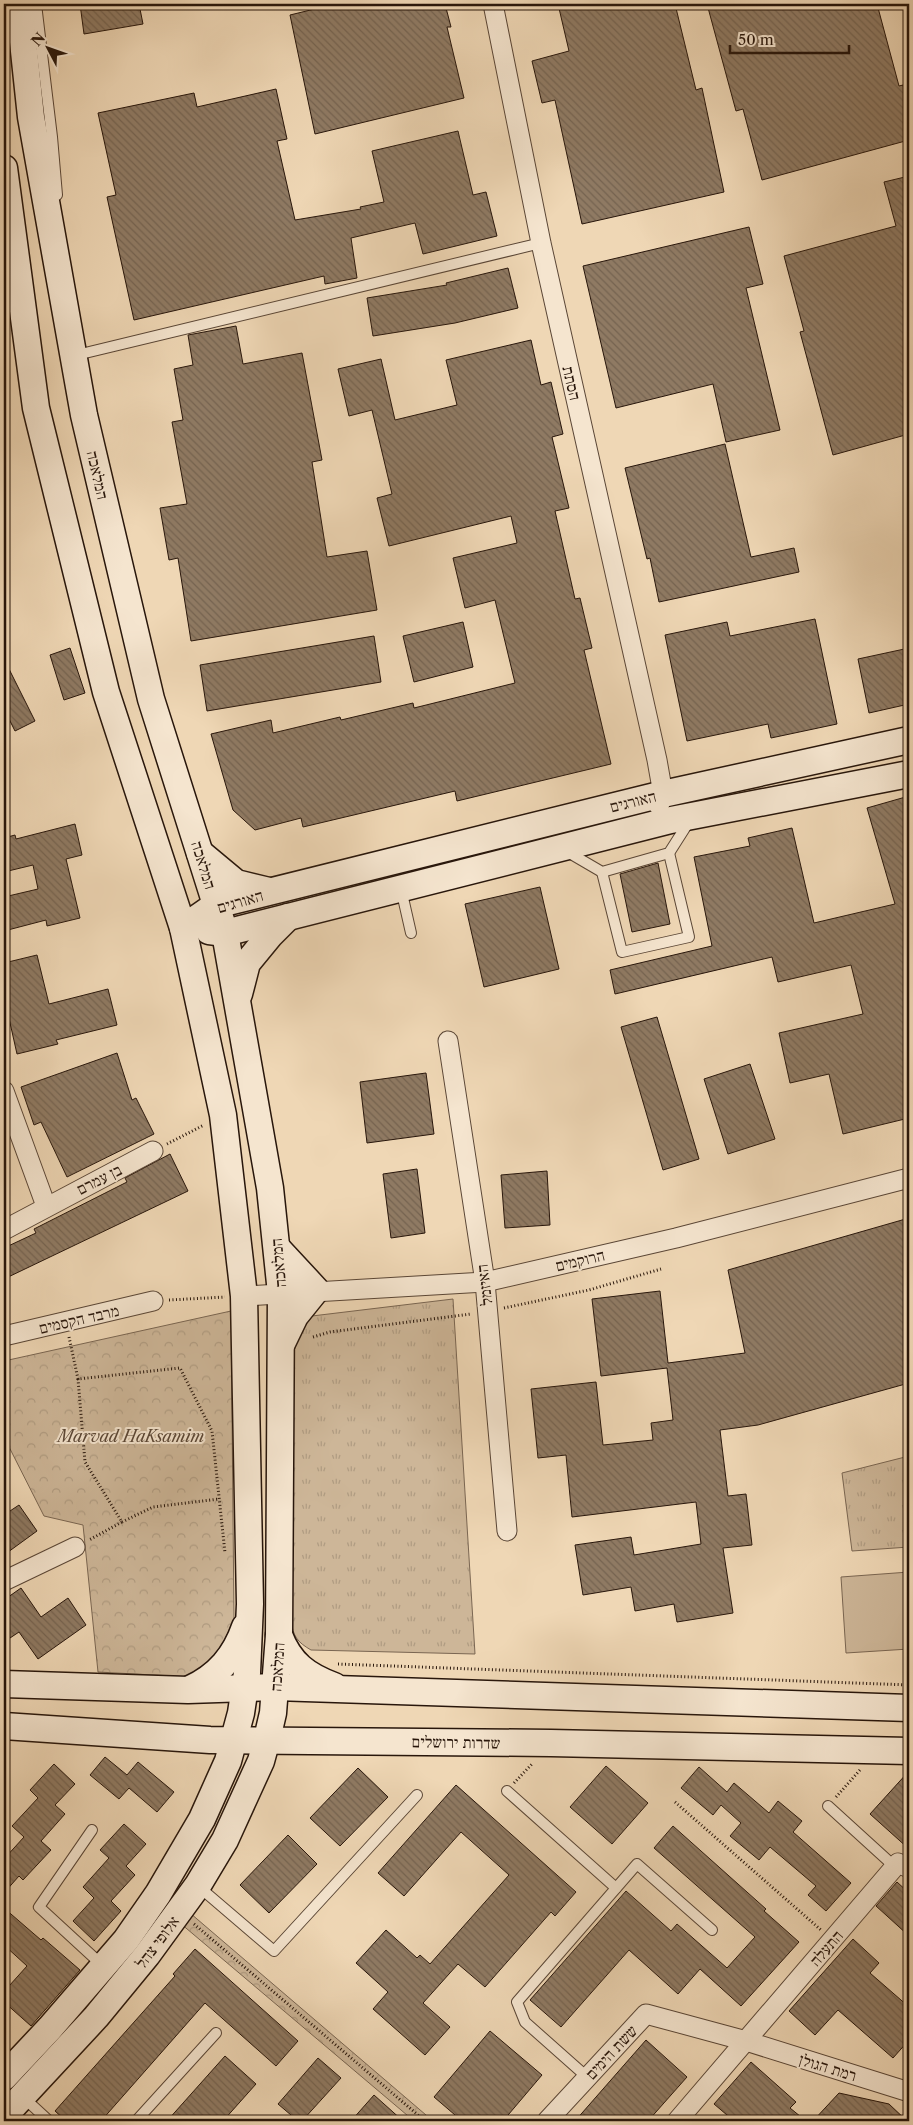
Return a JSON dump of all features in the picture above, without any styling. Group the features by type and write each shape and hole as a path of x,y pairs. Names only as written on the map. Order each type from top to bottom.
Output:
{"main road":[{"name":"המלאכה","path":"19,4 30,117 84,415 151,699 225,933 270,1188 278,1248 281,1293 280,1635 273,1713 267,1739"},
{"name":"המלאכה","path":"4,168 36,408 106,692 184,928 223,1115 244,1296 250,1604 246,1687 235,1740"},
{"name":"האורגים","path":"184,928 216,906 653,796 909,740"},
{"name":"האורגים","path":"184,928 225,933 638,828 909,774"},
{"path":"200,853 236,883 274,892"},
{"path":"238,1000 247,963 270,935 289,917"},
{"path":"278,1248 316,1290 295,1316 280,1346"},
{"path":"188,1690 215,1675 231,1657 239,1645 250,1604"},
{"path":"280,1635 284,1647 292,1660 302,1669 313,1678 342,1689"},
{"path":"4,1684 188,1690 275,1687 909,1708"},
{"name":"שדרות ירושלים","path":"4,1726 210,1740 267,1739 550,1743 909,1751"},
{"name":"אלופי צהל","path":"4,2116 96,2017 148,1955 198,1885 225,1840 244,1801 261,1761 267,1739"},
{"name":"אלופי צהל","path":"4,2076 50,2028 103,1967 126,1940 148,1909 184,1852 218,1788 235,1740"}],"street":[{"name":"הסתת","path":"493,4 541,243 657,760 653,796"},
{"path":"638,828 658,807 653,796"},
{"name":"האיזמל","path":"448,1041 485,1282 507,1531"},
{"path":"4,1091 46,1206"},
{"name":"בן עמרם","path":"4,1230 46,1206 153,1151"},
{"name":"הרוקמים","path":"244,1296 316,1290 485,1282 676,1238 909,1178"},
{"name":"מרבד הקסמים","path":"4,1336 153,1301"},
{"path":"4,1581 75,1547"},
{"name":"התעלה","path":"677,2121 833,1940 902,1867"},
{"name":"ששת הימים","path":"547,2121 646,2014 746,2041"},
{"name":"רמת הגולן","path":"746,2041 909,2092"}],"lane":[{"path":"36,4 60,207"},
{"path":"30,117 52,137"},
{"path":"67,324 83,339 86,358 541,243"},
{"path":"159,686 163,704 165,740"},
{"path":"602,872 669,853 692,816"},
{"path":"561,848 602,872 622,952 689,937 669,853"},
{"path":"401,888 411,933"},
{"path":"507,1791 616,1888"},
{"path":"198,1885 274,1951 417,1795"},
{"path":"828,1806 902,1867"},
{"path":"92,1830 39,1907 103,1967"},
{"path":"587,2078 525,2022 517,2002 637,1864 712,1930"},
{"path":"136,2121 216,2033"},
{"path":"23,2097 49,2121"}],"path":[{"path":"153,1151 223,1115"},
{"path":"313,1336 330,1332 488,1312 589,1290 661,1269"},
{"path":"153,1301 244,1296"},
{"path":"65,1322 78,1379 85,1462 122,1522"},
{"path":"78,1379 180,1368 212,1430 225,1553"},
{"path":"75,1547 153,1507 219,1499"},
{"path":"302,1669 320,1663 909,1685"},
{"path":"507,1791 550,1743"},
{"path":"828,1806 876,1750"},
{"path":"675,1802 833,1940"},
{"path":"179,1912 426,2121"}],"green space":[{"path":"453,1299 475,1654 311,1650 296,1638 291,1620 287,1352 312,1316"},
{"name":"Marvad HaKsamim","path":"231,1311 234,1619 216,1659 191,1677 98,1672 83,1525 44,1516 4,1437 4,1361"},
{"path":"909,1456 909,1547 852,1551 842,1473"},
{"path":"909,1572 909,1649 846,1653 841,1577"},
{"path":"190,1913 433,2121 414,2121 180,1923"}],"building":[{"path":"80,4 139,4 143,24 84,34"},
{"path":"335,4 445,4 451,27 447,27 464,98 315,134 290,15"},
{"path":"558,4 675,4 696,90 702,88 724,192 582,224 555,100 542,103 532,61 569,51"},
{"path":"707,4 877,4 899,86 903,85 909,108 909,140 762,180 743,109 736,111"},
{"path":"276,89 287,139 277,141 295,220 361,209 360,207 384,202 372,151 458,131 473,195 486,192 497,236 423,254 415,223 351,238 357,278 325,284 324,276 134,320 107,197 116,195 98,113 194,93 197,107"},
{"path":"909,176 909,434 833,455 800,332 804,331 784,256 896,226 884,182"},
{"path":"749,227 763,284 746,288 780,430 726,442 713,384 616,408 583,266"},
{"path":"508,268 518,308 455,323 373,336 367,298 447,285 446,283"},
{"path":"236,326 243,364 302,353 322,460 312,462 327,557 367,551 377,610 191,641 178,558 169,560 160,508 187,504 172,422 183,420 174,369 193,365 188,335"},
{"path":"531,340 541,385 551,382 563,434 552,437 569,508 555,511 575,599 580,598 592,648 584,650 611,764 457,801 455,791 303,827 301,818 255,830 233,810 211,734 271,720 273,733 340,717 341,720 413,703 414,708 515,683 495,600 465,608 453,558 517,543 511,516 389,546 377,498 392,494 372,410 349,416 338,369 381,359 395,420 457,405 446,360"},
{"path":"725,444 751,557 794,548 799,572 659,602 650,558 647,559 625,468"},
{"path":"815,619 837,724 771,738 768,724 687,741 665,635 727,622 730,636"},
{"path":"463,622 473,667 414,682 403,636"},
{"path":"374,636 381,682 207,711 200,665"},
{"path":"70,648 85,693 64,700 50,655"},
{"path":"909,648 909,704 869,713 858,659"},
{"path":"4,659 35,721 15,731 4,709"},
{"path":"909,796 909,1118 843,1134 829,1074 790,1083 779,1033 863,1014 851,965 778,982 772,957 615,994 610,970 712,946 694,857 750,846 748,838 792,828 814,923 895,904 867,808"},
{"path":"75,824 82,855 66,859 80,918 47,926 46,920 4,931 4,897 38,889 33,865 4,872 4,838 15,835 16,839"},
{"path":"658,863 670,924 632,932 620,874"},
{"path":"540,887 559,969 484,987 465,904"},
{"path":"37,955 49,1004 108,989 117,1025 56,1040 58,1044 17,1054 4,996 4,963"},
{"path":"657,1017 699,1159 663,1170 621,1027"},
{"path":"117,1053 132,1100 136,1098 154,1134 67,1177 41,1122 34,1125 21,1087"},
{"path":"750,1064 775,1139 728,1154 704,1079"},
{"path":"426,1073 434,1134 367,1143 360,1082"},
{"path":"170,1154 188,1191 4,1279 4,1248 36,1233 34,1229 127,1182 125,1178"},
{"path":"417,1169 425,1233 391,1238 383,1174"},
{"path":"547,1171 550,1225 505,1228 501,1175"},
{"path":"909,1218 909,1383 758,1425 720,1430 728,1496 746,1494 752,1545 723,1548 733,1613 677,1622 674,1604 635,1611 631,1587 583,1595 575,1545 631,1537 634,1555 701,1544 696,1502 572,1517 566,1455 538,1458 531,1389 596,1382 603,1445 653,1440 651,1423 673,1420 667,1368 601,1376 592,1299 660,1291 668,1363 745,1353 728,1270"},
{"path":"19,1505 37,1531 4,1555 4,1515"},
{"path":"21,1588 41,1617 68,1598 86,1625 38,1659 19,1632 4,1642 4,1600"},
{"path":"105,1757 127,1775 138,1762 174,1792 157,1812 129,1788 119,1799 90,1775"},
{"path":"54,1764 75,1784 55,1805 65,1814 41,1841 51,1850 23,1880 19,1876 4,1893 4,1859 24,1837 12,1826 38,1798 30,1790"},
{"path":"606,1766 648,1803 612,1844 570,1807"},
{"path":"699,1767 727,1792 734,1783 769,1813 778,1801 802,1821 793,1832 851,1883 826,1911 808,1895 816,1886 770,1847 759,1860 730,1836 741,1823 721,1805 713,1815 681,1788"},
{"path":"358,1768 388,1797 340,1846 310,1818"},
{"path":"909,1771 909,1849 870,1814"},
{"path":"456,1785 576,1892 555,1916 551,1912 485,1987 458,1964 423,2003 450,2027 425,2055 373,2009 388,1992 356,1963 386,1930 417,1958 420,1955 430,1964 509,1875 461,1832 404,1896 378,1873"},
{"path":"124,1824 146,1844 126,1866 135,1875 111,1901 121,1911 94,1941 73,1921 94,1898 83,1887 109,1858 100,1850"},
{"path":"673,1826 766,1909 764,1911 799,1942 741,2006 700,1969 678,1994 629,1950 561,2027 530,2000 626,1891 671,1931 677,1924 727,1968 755,1937 654,1848"},
{"path":"288,1835 317,1864 269,1913 240,1885"},
{"path":"897,1882 909,1893 909,1936 876,1906"},
{"path":"4,1908 80,1970 31,2026 4,2002 4,1981 9,1986 27,1966 4,1945"},
{"path":"853,1939 879,1963 870,1973 909,2007 909,2040 893,2058 838,2010 815,2035 789,2011"},
{"path":"195,1949 298,2041 276,2066 205,2003 101,2121 66,2121 55,2111 175,1976 173,1974"},
{"path":"490,2031 542,2075 503,2121 462,2121 434,2097"},
{"path":"646,2040 687,2077 648,2121 575,2121"},
{"path":"225,2056 256,2084 223,2121 167,2121"},
{"path":"318,2058 341,2078 302,2121 298,2121 278,2104"},
{"path":"751,2062 796,2102 790,2108 806,2121 734,2121 714,2104"},
{"path":"839,2093 889,2104 907,2121 813,2121"},
{"path":"374,2095 403,2121 351,2121"}]}
